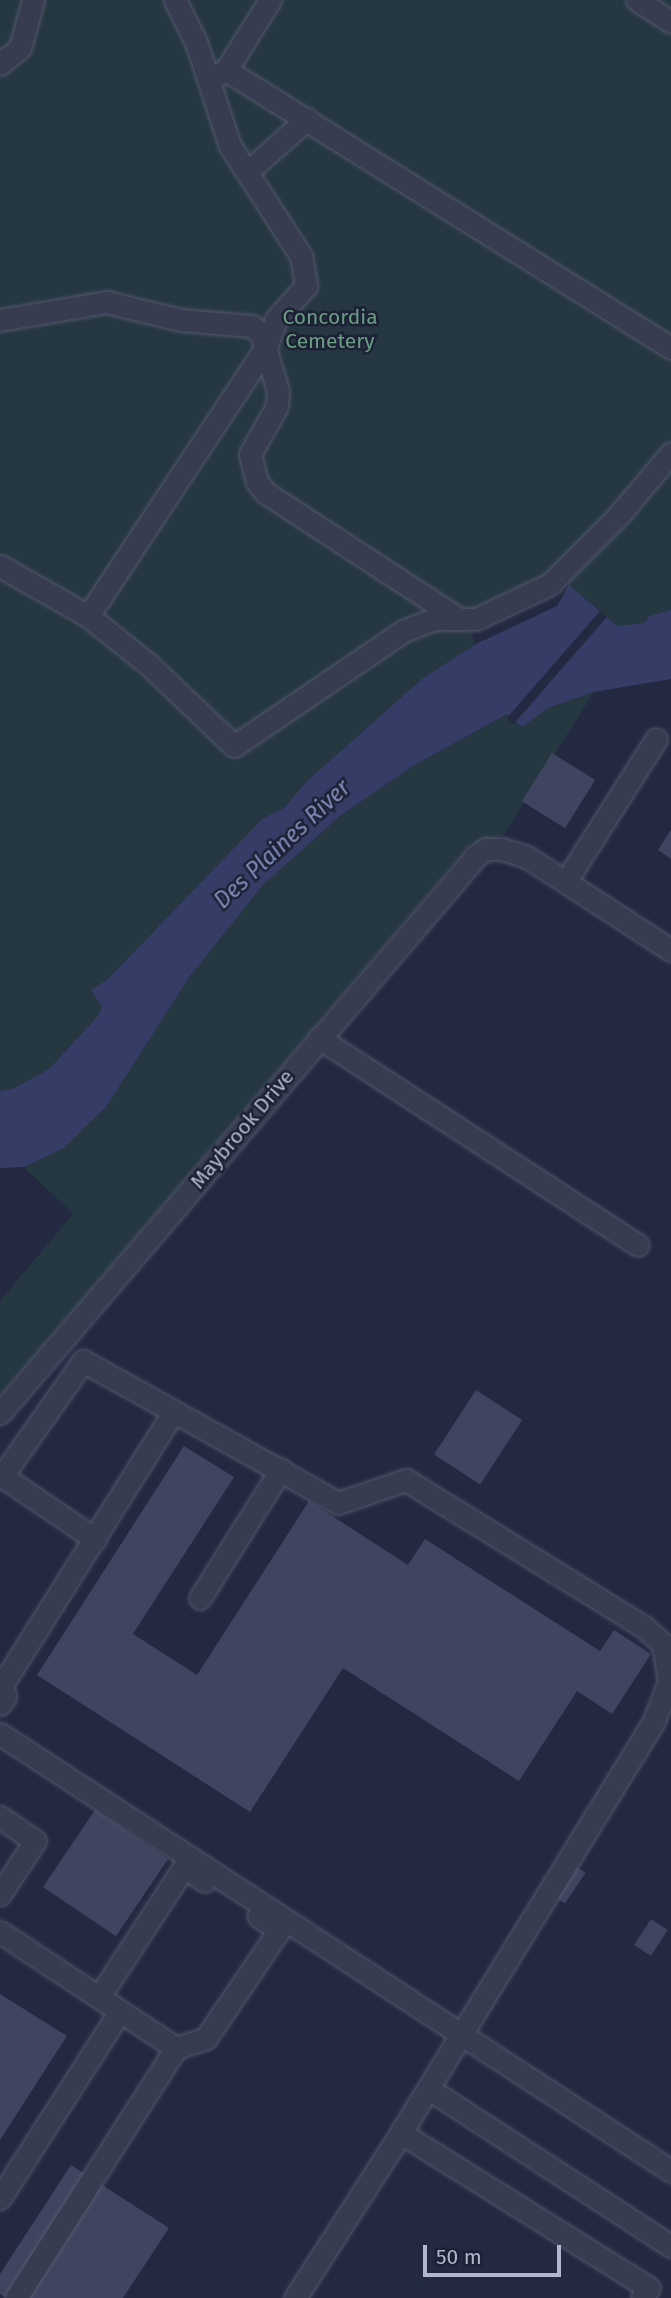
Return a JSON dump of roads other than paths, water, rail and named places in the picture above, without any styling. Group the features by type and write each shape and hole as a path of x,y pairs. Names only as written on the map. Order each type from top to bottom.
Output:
{"street":[{"path":"0,64 20,48 33,0"},
{"path":"88,616 265,347 276,319 306,286 307,271 230,146 217,75 176,0"},
{"path":"217,75 270,0"},
{"path":"637,0 671,22"},
{"path":"217,75 307,119 671,348"},
{"path":"247,172 307,119"},
{"path":"0,320 106,302 181,320 252,326 261,334 278,391 277,406 250,454 257,482 266,493 455,616"},
{"path":"0,566 88,616 148,664 234,746 403,631 455,616 477,619 550,584 618,516 671,453"},
{"path":"656,739 566,881 671,950"},
{"name":"Maybrook Drive","path":"0,1413 319,1038 486,849 513,851 566,881"},
{"path":"319,1038 638,1245"},
{"path":"95,1539 2,1476 83,1361 338,1503 406,1480 644,1627 663,1644 669,1681 654,1721 429,2089 295,2298"},
{"path":"0,1704 5,1697 2,1685 173,1412"},
{"path":"200,1598 281,1469"},
{"path":"0,1734 463,2033 671,2172"},
{"path":"0,1817 35,1841 0,1894"},
{"path":"16,2298 176,2048 206,2038 279,1930 184,1867 99,1997"},
{"path":"0,1932 176,2048"},
{"path":"0,2198 120,2011"},
{"path":"429,2089 671,2246"},
{"path":"401,2133 649,2288 642,2298"}],"water":[{"name":"Des Plaines River","path":"569,585 617,626 645,623 649,616 671,610 671,679 594,692 548,708 522,727 507,714 413,766 341,815 262,886 190,976 106,1107 64,1148 24,1167 0,1168 0,1091 15,1088 49,1069 97,1017 102,1007 91,990 108,979 262,819 285,807 307,781 423,678 476,644 557,606"}],"park label":[{"name":"Concordia Cemetery","path":"330,329"}]}
